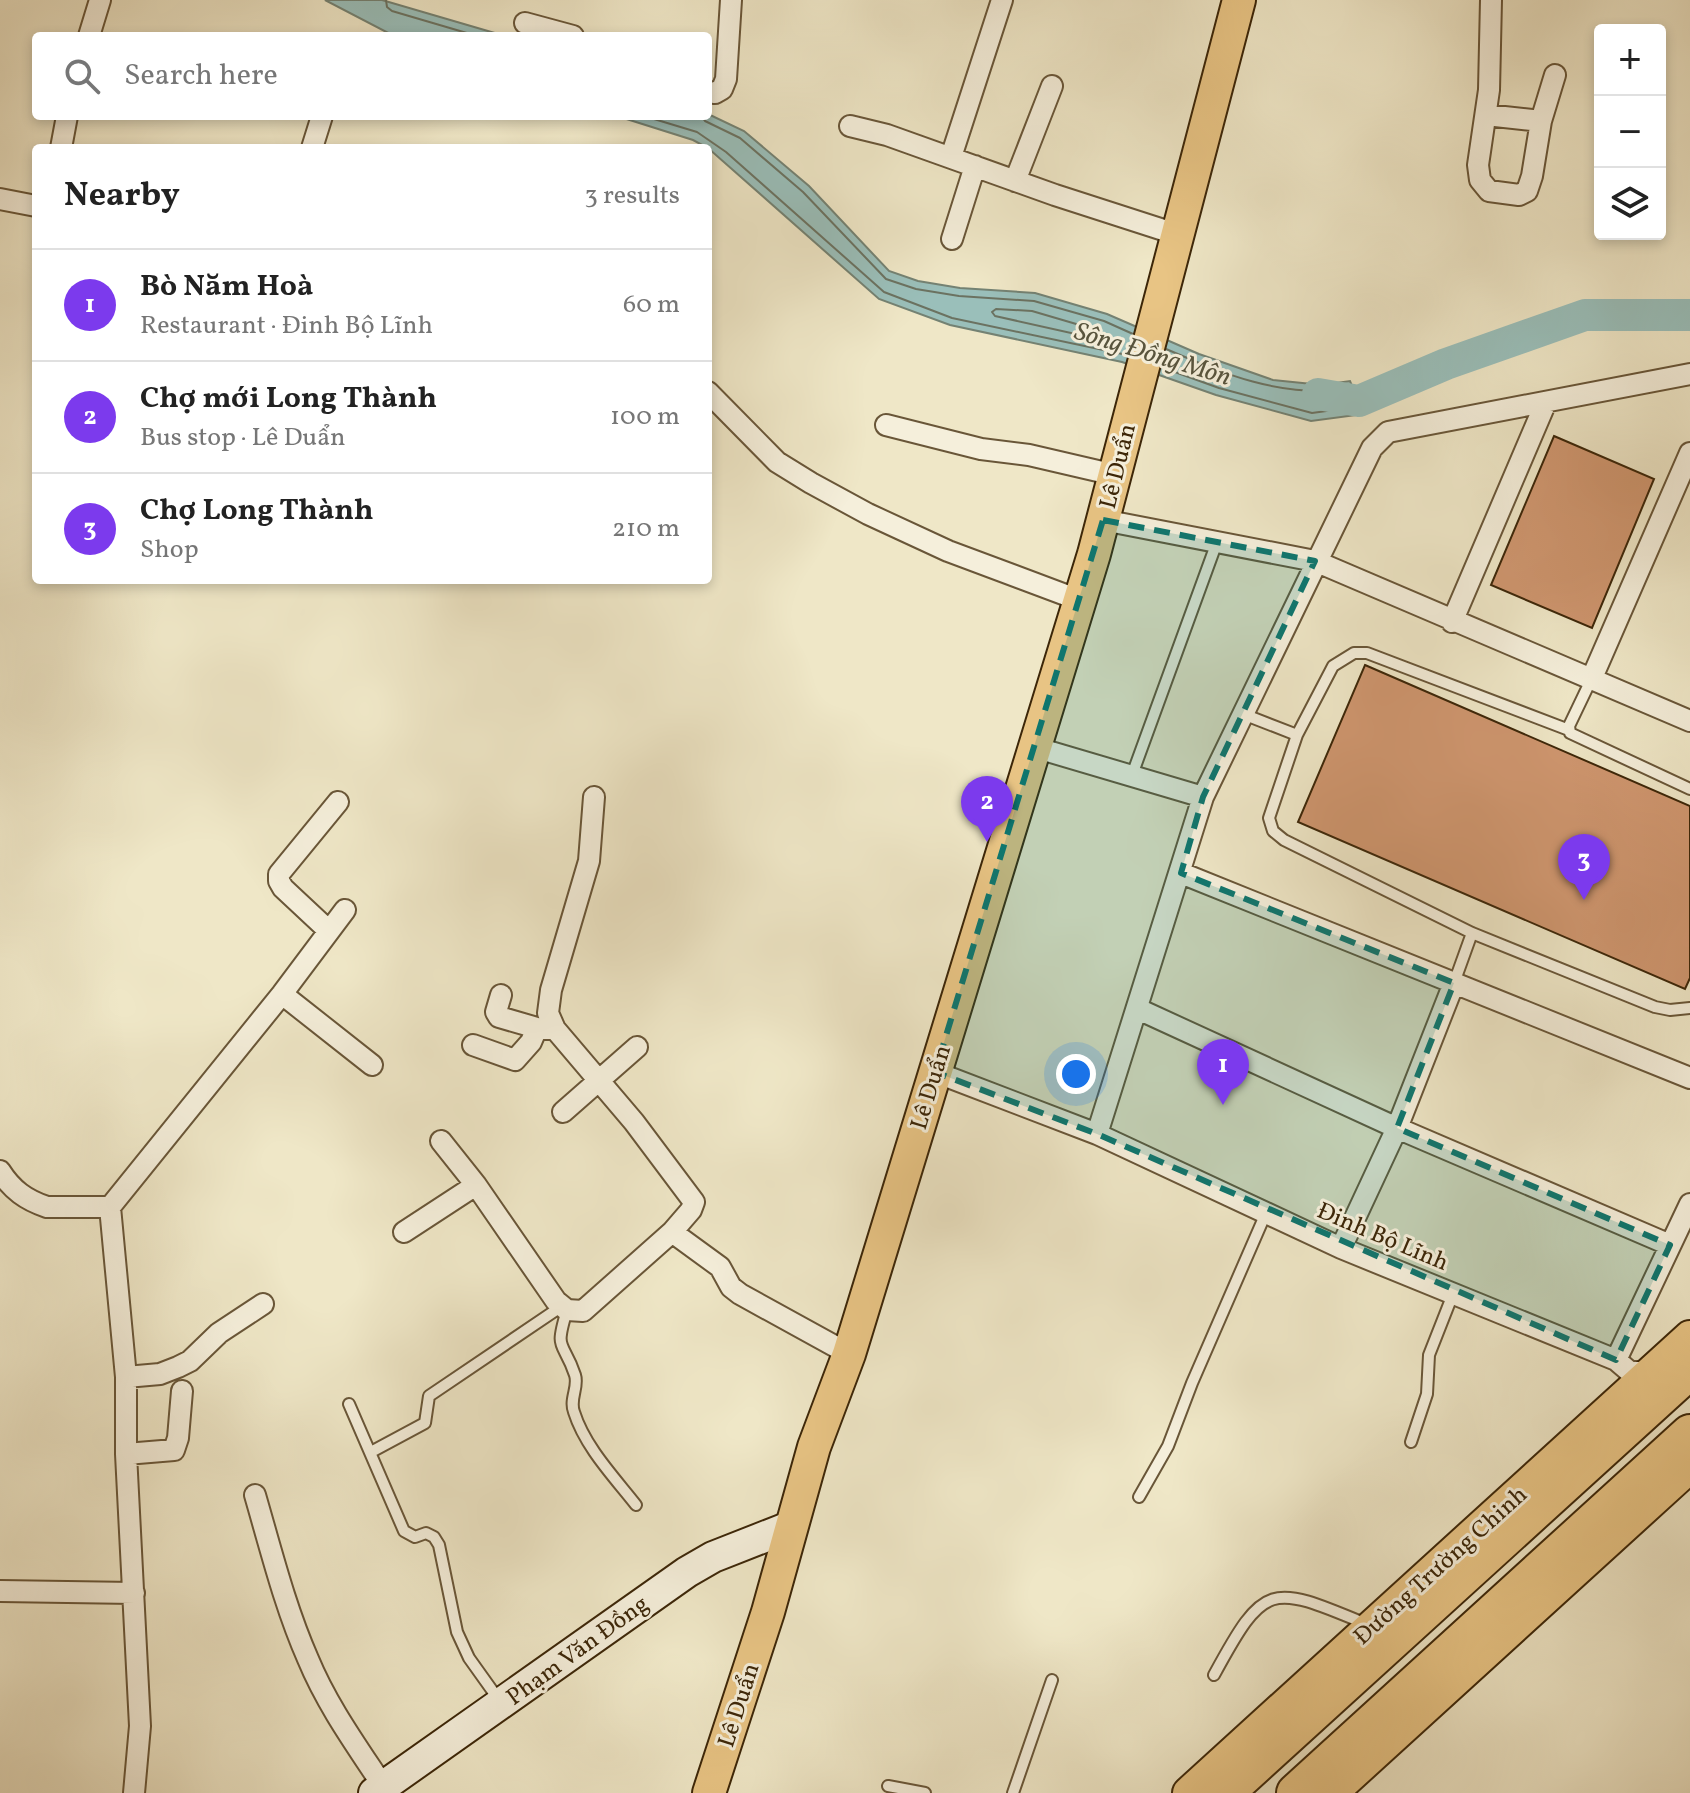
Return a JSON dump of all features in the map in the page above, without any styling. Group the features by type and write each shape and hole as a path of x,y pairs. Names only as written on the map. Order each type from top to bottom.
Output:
{"highway":[{"name":"Đường Trường Chinh","path":"1224,1793 1675,1385"},
{"path":"1296,1793 1690,1434"}],"main road":[{"path":"1161,299 1173,233 1239,0"},
{"name":"Lê Duẩn","path":"709,1793 768,1612 814,1447 849,1354 1079,600 1161,299"},
{"name":"Đường Trường Chinh","path":"1189,1793 1372,1627 1675,1385 1690,1337"},
{"path":"1331,1793 1690,1466"},
{"name":"Phạm Văn Đồng","path":"379,1790 687,1572 713,1557 792,1526"}],"street":[{"path":"90,32 100,0"},
{"path":"712,93 722,89 726,79 731,0"},
{"path":"951,157 1002,0"},
{"path":"850,126 1173,233 1225,0"},
{"path":"1161,299 1253,0"},
{"path":"1491,0 1489,90 1478,165 1480,180 1489,191 1519,195 1527,191 1541,121 1555,75"},
{"path":"525,23 558,32"},
{"path":"1015,181 1052,86"},
{"path":"1486,115 1541,121"},
{"path":"62,144 66,120"},
{"path":"313,144 321,120"},
{"path":"952,239 975,166"},
{"path":"0,199 32,205"},
{"path":"1097,1134 1203,797 1372,448 1388,432 1690,374"},
{"path":"712,396 777,462 811,483 868,514 948,551 1079,600"},
{"path":"1452,622 1546,402"},
{"path":"886,425 981,449 1029,455 1115,475"},
{"path":"1591,680 1690,453"},
{"path":"1103,520 1315,561 1690,721"},
{"path":"1034,747 1203,797"},
{"path":"473,1045 515,1060 546,1029 551,990 589,861 594,797"},
{"path":"329,931 283,888 279,874 338,802"},
{"path":"1181,873 1690,1078"},
{"path":"134,1793 140,1726 126,1454 126,1377 110,1207 282,994 345,910"},
{"path":"1341,1248 1397,1128 1454,983"},
{"path":"282,994 372,1065"},
{"path":"441,1141 565,1308 583,1311 672,1232 691,1210 694,1202 600,1080 546,1029 499,1017 496,1012 501,995"},
{"path":"1138,1009 1397,1128 1670,1245"},
{"path":"563,1112 637,1047"},
{"name":"Đinh Bộ Lĩnh","path":"935,1072 1097,1134 1341,1248 1616,1360 1630,1372 1675,1385"},
{"path":"2,1176 29,1200 47,1207 110,1207"},
{"path":"404,1232 476,1185"},
{"path":"1616,1360 1690,1204"},
{"path":"672,1232 720,1267 731,1287 740,1294 849,1354"},
{"path":"126,1377 160,1374 190,1361 219,1333 263,1304"},
{"path":"126,1454 174,1450 182,1391"},
{"path":"255,1495 286,1602 308,1660 379,1790"},
{"path":"0,1591 134,1593"}],"lane":[{"path":"1132,775 1217,542"},
{"path":"1690,789 1569,730 1367,653 1354,653 1333,666 1297,735 1269,818 1273,831 1284,840 1472,933 1655,1007 1670,1010 1690,1008"},
{"path":"1569,730 1591,680"},
{"path":"1242,714 1297,735"},
{"path":"1454,983 1472,933"},
{"path":"1139,1497 1168,1446 1266,1213"},
{"path":"1411,1442 1427,1394 1429,1355 1453,1294"},
{"path":"371,1452 425,1423 429,1396 565,1308"},
{"path":"565,1308 559,1338 576,1378 572,1408 585,1437 636,1505"},
{"path":"349,1404 404,1531 415,1537 426,1533 434,1537 439,1545 457,1632 469,1658 502,1704"},
{"path":"1214,1675 1237,1633 1261,1605 1274,1597 1303,1599 1372,1627"},
{"path":"1013,1793 1052,1680"},
{"path":"888,1786 925,1793"}],"highlighted area":[{"path":"1103,520 1315,561 1203,797 1181,873 1454,983 1397,1128 1670,1245 1616,1360 1097,1134 935,1072"}],"water":[{"path":"325,0 382,0 491,32 386,32"},
{"name":"Sông Đồng Môn","path":"712,116 744,131 809,186 889,271 918,281 960,288 1035,293 1107,314 1199,354 1273,380 1322,385 1350,381 1364,414 1311,421 1216,395 1122,362 950,325 879,299 712,152 712,144 630,120 712,120"}],"building":[{"path":"1554,436 1654,479 1592,628 1491,585"},
{"path":"1365,665 1690,806 1690,978 1685,989 1298,822"}],"waterway":[{"name":"Sông Đồng Môn","path":"1318,394 1359,401 1446,364 1585,315 1690,315"}],"place":[{"name":"Chợ mới Long Thành","path":"987,842"},
{"name":"Chợ Long Thành","path":"1584,900"},
{"name":"Bò Năm Hoà","path":"1223,1105"}]}
